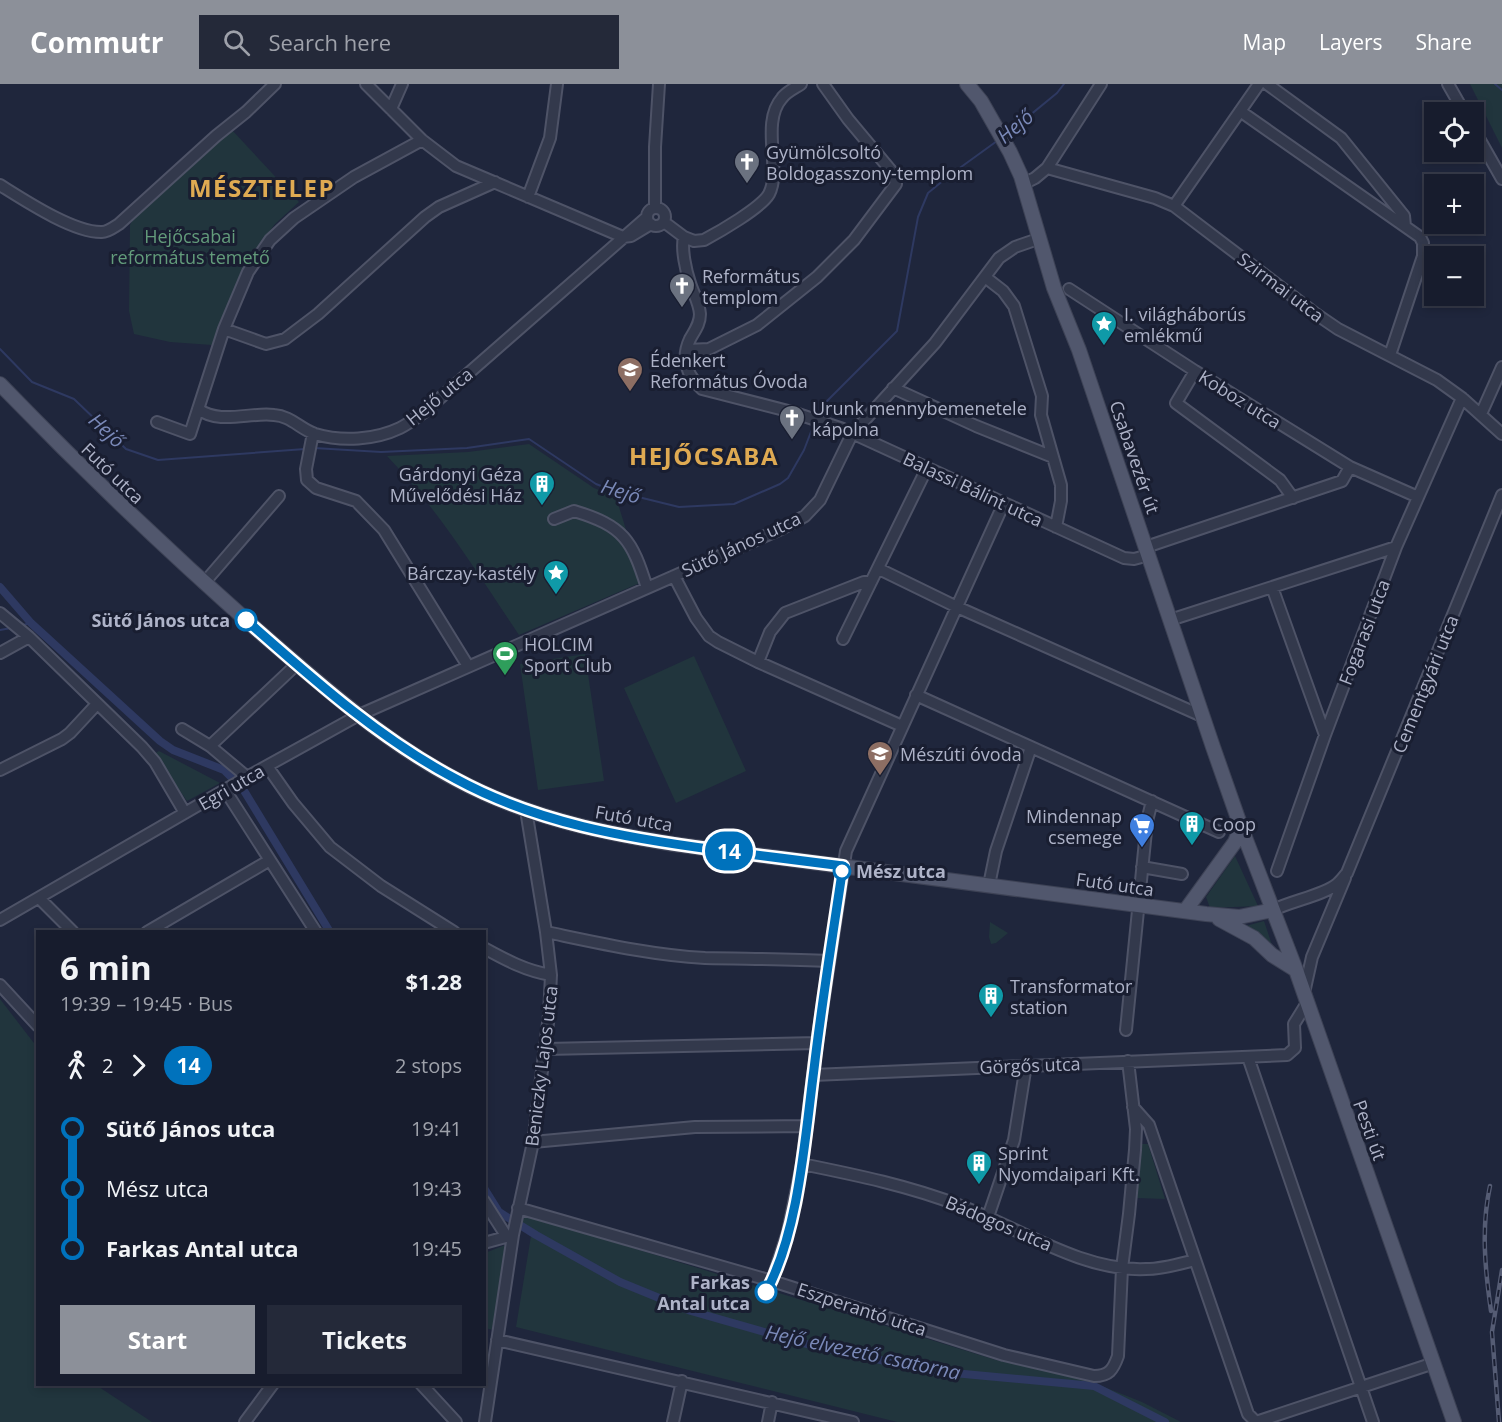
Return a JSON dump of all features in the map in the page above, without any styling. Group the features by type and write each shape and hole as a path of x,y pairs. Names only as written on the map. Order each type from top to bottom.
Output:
{"main road":[{"name":"Csabavezér út","path":"967,84 1003,137 1023,184 1054,288 1079,350 1202,716 1250,850"},
{"name":"Futó utca","path":"0,384 99,485 204,583 297,664 359,715 404,748 475,789 558,821 621,836 1209,914 1239,917 1273,910"},
{"path":"1185,911 1235,843 1241,827"},
{"name":"Pesti út","path":"1250,850 1296,970 1454,1422"},
{"path":"1209,914 1254,938 1272,955 1296,970"}],"street":[{"path":"0,185 55,218 92,232 106,232 119,224 275,84"},
{"path":"366,84 422,140 456,166 623,237"},
{"path":"391,109 402,84"},
{"path":"528,197 550,138 557,84"},
{"path":"655,207 655,147 659,84"},
{"path":"664,222 684,237 694,241 704,240 758,205 768,195 772,183 771,134 774,114 781,98 801,84"},
{"path":"684,237 682,244 689,281 697,300 700,316 687,350 709,349 757,325 817,277 854,240 896,184 893,173 848,119 823,84"},
{"path":"1023,184 1047,168 1101,84"},
{"path":"1174,206 1259,84"},
{"path":"1267,84 1341,138 1404,216 1405,226"},
{"path":"1448,84 1458,102"},
{"path":"1240,111 1420,237 1423,243 1423,256 1390,355"},
{"path":"157,422 190,434 224,329 248,272 270,240 294,218 354,177 422,140"},
{"path":"1484,147 1502,178"},
{"name":"Szirmai utca","path":"1047,168 1155,198 1174,206 1316,314 1437,380 1462,398 1502,434"},
{"path":"224,329 267,344 285,339 318,314 425,217 439,207 495,182"},
{"path":"655,207 661,208 664,212 664,222 658,226 649,221 650,210 655,207"},
{"name":"Hejő utca","path":"198,409 214,417 280,415 287,417 311,441 334,438 370,438 400,428 423,413 623,237 649,221"},
{"name":"Sütő János utca","path":"468,666 781,529 805,516 820,500 852,434 935,343 999,258 1007,251 1038,239"},
{"path":"986,277 1003,291 1014,306 1042,396 1041,415 1061,485 1061,501 1056,527"},
{"name":"Koboz utca","path":"1069,289 1195,371 1350,467 1418,497"},
{"name":"Balassi Bálint utca","path":"687,350 685,362 687,370 690,377 702,389 825,421 1124,558 1134,559 1147,551 1342,481 1350,467"},
{"path":"1481,414 1502,366"},
{"path":"1195,371 1176,403 1280,480 1293,498"},
{"path":"893,388 976,426 1053,457"},
{"name":"Fogarasi utca","path":"1277,871 1325,735 1396,547 1462,398"},
{"path":"311,441 306,470 307,480 316,488 356,501 384,530 468,666"},
{"path":"843,639 927,468"},
{"name":"Cementgyári utca","path":"1248,1057 1287,1055 1295,1048 1294,1024 1305,998 1312,957 1502,495"},
{"path":"204,583 279,496"},
{"path":"772,1281 788,1232 802,1164 817,1043 846,851 1005,503"},
{"path":"554,519 574,511 608,524 630,543 647,588"},
{"path":"1170,620 1396,547"},
{"path":"879,569 957,607 1202,716"},
{"path":"674,576 696,618 709,636 758,662 902,726"},
{"path":"758,662 770,632 785,613 864,582 871,582"},
{"path":"1272,587 1325,735"},
{"path":"0,613 29,637 96,705 142,747 155,762 185,813"},
{"path":"0,653 29,637"},
{"path":"210,746 297,664"},
{"name":"Egri utca","path":"0,920 359,715 468,666"},
{"path":"916,695 1219,832"},
{"path":"0,770 62,739 96,705"},
{"path":"182,729 210,746 247,777"},
{"path":"989,885 996,851 1031,747"},
{"path":"267,766 293,803 330,847 381,886 451,930"},
{"path":"228,789 315,930"},
{"path":"1126,1030 1147,821 1152,801"},
{"name":"Beniczky Lajos utca","path":"485,1422 512,1234 533,1142 546,1049 551,975 526,810"},
{"path":"150,930 270,860"},
{"path":"1142,867 1182,874"},
{"path":"1273,910 1329,889 1347,873"},
{"path":"39,898 71,930"},
{"path":"546,932 634,950 704,958 829,961"},
{"path":"486,949 514,964 551,975"},
{"path":"0,985 36,1023"},
{"path":"546,1049 817,1043"},
{"path":"1248,1057 1373,1422"},
{"name":"Görgős utca","path":"813,1075 1248,1057"},
{"path":"1122,1268 1136,1129 1128,1061"},
{"path":"988,1217 1014,1140 1026,1065"},
{"path":"1133,1107 1149,1125 1248,1414 1256,1422 1434,1362"},
{"path":"533,1142 695,1127 807,1125"},
{"name":"Bádogos utca","path":"802,1164 921,1191 1082,1258 1122,1268 1144,1270 1164,1268 1195,1260"},
{"path":"486,1203 512,1234 486,1242"},
{"name":"Eszperantó utca","path":"518,1211 772,1281 1004,1355 1094,1376 1109,1373 1118,1356 1122,1268"},
{"path":"497,1340 853,1422"},
{"path":"673,1422 682,1382"},
{"path":"245,1422 272,1386"},
{"path":"424,1386 456,1422"},
{"path":"768,1422 772,1402"}],"green space":[{"path":"1470,84 1502,84 1502,148 1484,112 1484,102 1479,102"},
{"name":"Hejőcsabai református temető","path":"231,129 299,202 275,224 253,254 212,345 170,342 134,334 129,311 130,225 134,217"},
{"path":"529,444 594,488 616,497 642,582 519,635 440,520 406,476 387,456 468,452"},
{"path":"585,654 604,781 538,790 520,664"},
{"path":"694,656 746,771 676,803 624,688"},
{"path":"159,751 220,783 187,801 154,754"},
{"path":"1235,856 1258,906 1210,908 1206,897"},
{"path":"1264,921 1275,954 1242,927"},
{"path":"990,922 1008,933 996,943 991,944 989,937"},
{"path":"0,999 36,1046 36,1386 98,1386 152,1422 0,1422"},
{"path":"1139,1144 1148,1144 1165,1199 1137,1198"},
{"path":"526,1215 996,1360 1074,1375 1142,1402 1181,1422 897,1422 516,1327 531,1236 522,1222"},
{"path":"505,1245 493,1330 486,1328 486,1253"}],"waterway":[{"name":"Hejő","path":"1007,134 1057,93 1064,84"},
{"name":"Hejő","path":"1495,84 1502,90"},
{"name":"Hejő","path":"818,416 825,403 897,331 918,217 928,193 997,141"},
{"name":"Hejő","path":"0,349 32,382 74,399 126,449 158,460 305,449"},
{"name":"Hejő","path":"314,448 381,452 467,448 529,439 596,484 614,491 679,507 734,504 780,484 788,478 804,450 814,424"},
{"name":"Hejő elvezető csatorna","path":"0,587 31,623 160,741 173,750 224,770 243,789 329,930"},
{"name":"Hejő elvezető csatorna","path":"23,625 31,623"},
{"path":"0,630 11,628"},
{"name":"Hejő elvezető csatorna","path":"486,1191 499,1212 536,1235 620,1282 691,1311 810,1345 932,1371 1094,1386 1165,1422"}],"railway":[{"path":"1490,1186 1485,1248 1491,1311"},
{"path":"1499,1422 1492,1332 1502,1270"}],"bus line":[{"name":"14","path":"246,620 378,730 439,770 506,802 558,821 621,836 843,866 802,1164 788,1232 772,1281 766,1292"}],"place":[{"name":"Gyümölcsoltó Boldogasszony-templom","path":"747,185"},
{"name":"Református templom","path":"682,309"},
{"name":"I. világháborús emlékmű","path":"1104,347"},
{"name":"Édenkert Református Óvoda","path":"630,393"},
{"name":"Urunk mennybemenetele kápolna","path":"792,441"},
{"name":"Gárdonyi Géza Művelődési Ház","path":"542,507"},
{"name":"Bárczay-kastély","path":"556,596"},
{"name":"Sütő János utca","path":"246,620"},
{"name":"HOLCIM Sport Club","path":"505,677"},
{"name":"Mészúti óvoda","path":"880,777"},
{"name":"Coop","path":"1192,847"},
{"name":"Mindennap csemege","path":"1142,849"},
{"name":"Mész utca","path":"842,871"},
{"name":"Transformator station","path":"991,1019"},
{"name":"Sprint Nyomdaipari Kft.","path":"979,1186"},
{"name":"Farkas Antal utca","path":"766,1292"}],"district":[{"name":"MÉSZTELEP","path":"262,187"},
{"name":"HEJŐCSABA","path":"704,455"}]}
